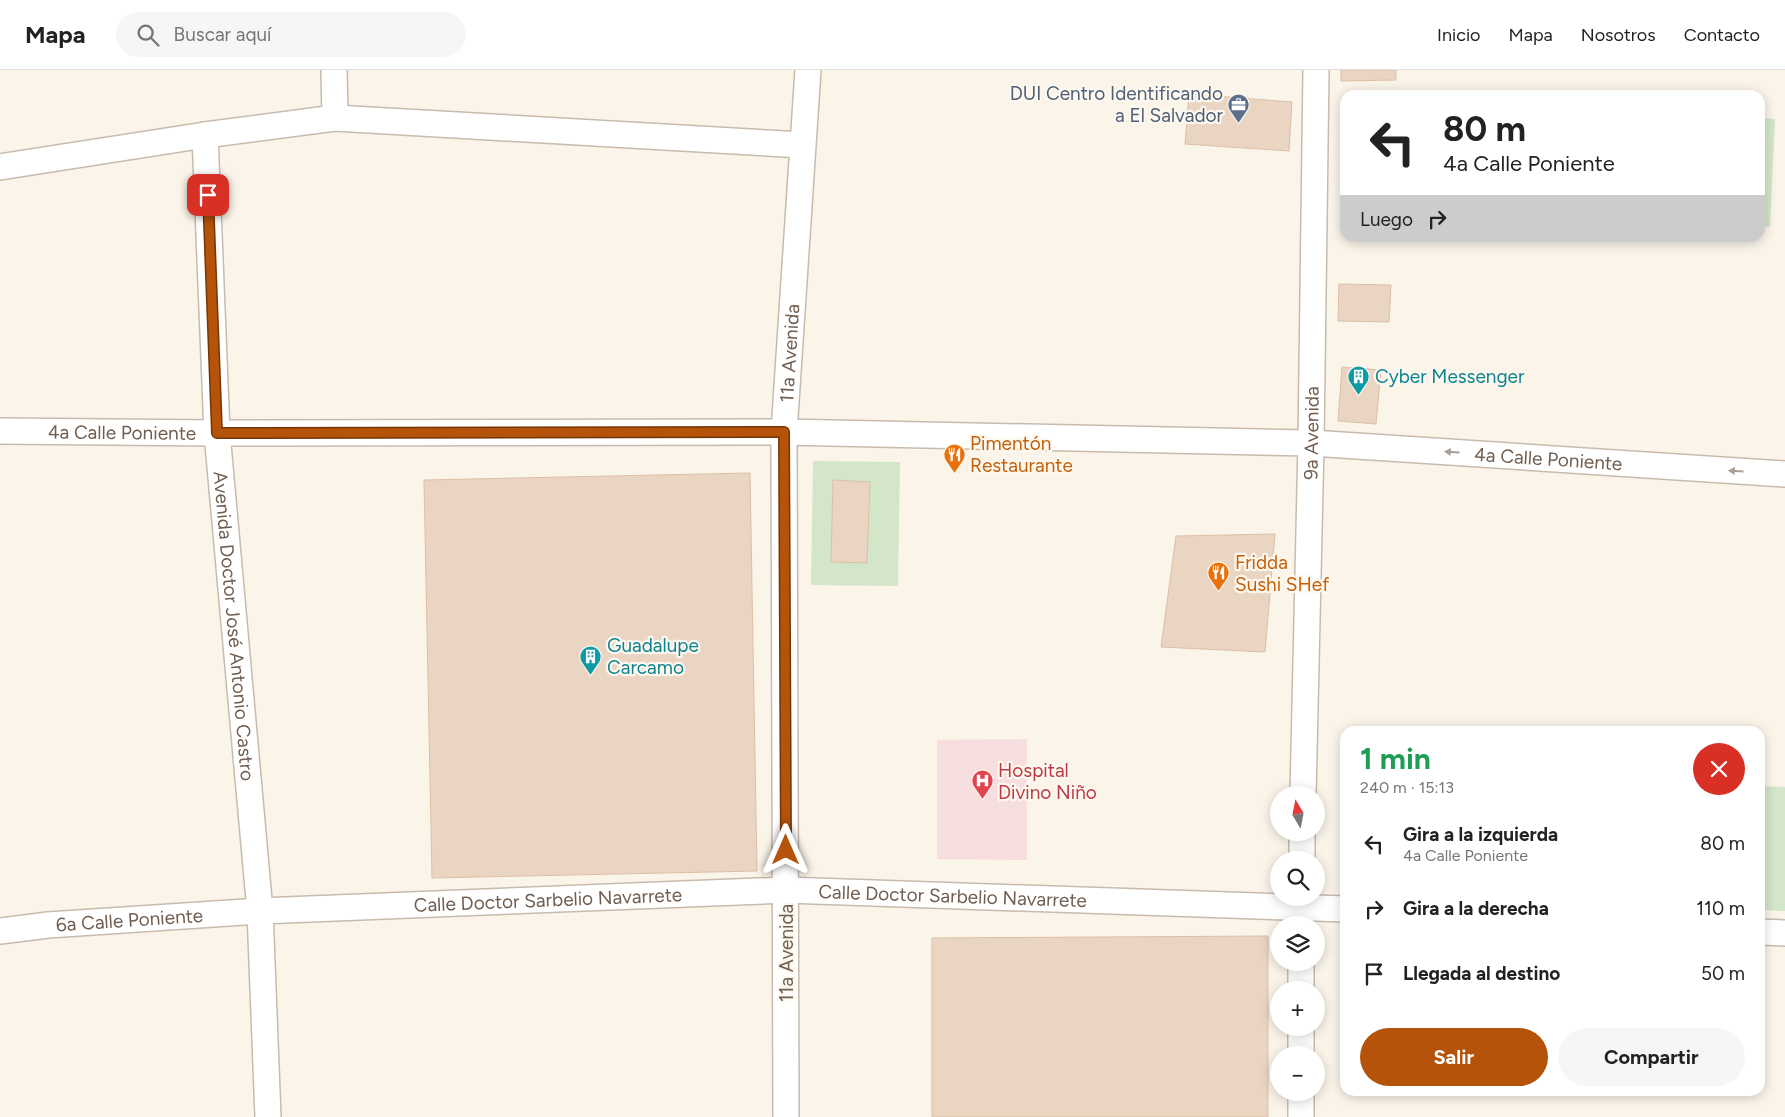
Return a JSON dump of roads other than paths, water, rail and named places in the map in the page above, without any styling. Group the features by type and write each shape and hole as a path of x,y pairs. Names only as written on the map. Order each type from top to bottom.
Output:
{"street":[{"path":"334,70 335,118"},
{"name":"11a Avenida","path":"786,1117 784,432 808,70"},
{"name":"9a Avenida","path":"1303,786 1311,443 1316,70"},
{"path":"0,167 335,118 802,145"},
{"name":"Avenida Doctor José Antonio Castro","path":"205,136 217,433 260,912 268,1117"},
{"name":"4a Calle Poniente","path":"0,431 217,433 784,432 1311,443 1785,474"},
{"name":"Calle Doctor Sarbelio Navarrete","path":"260,912 786,890 1300,910 1340,909"},
{"name":"6a Calle Poniente","path":"0,931 48,925 260,912"},
{"path":"1765,932 1785,933"},
{"path":"1301,1101 1301,1117"}],"place":[{"name":"DUI Centro Identificando a El Salvador","path":"1239,123"},
{"name":"Cyber Messenger","path":"1359,395"},
{"name":"Pimentón Restaurante","path":"954,473"},
{"name":"Fridda Sushi SHef","path":"1219,592"},
{"name":"Guadalupe Carcamo","path":"591,675"},
{"name":"Hospital Divino Niño","path":"982,800"}]}
